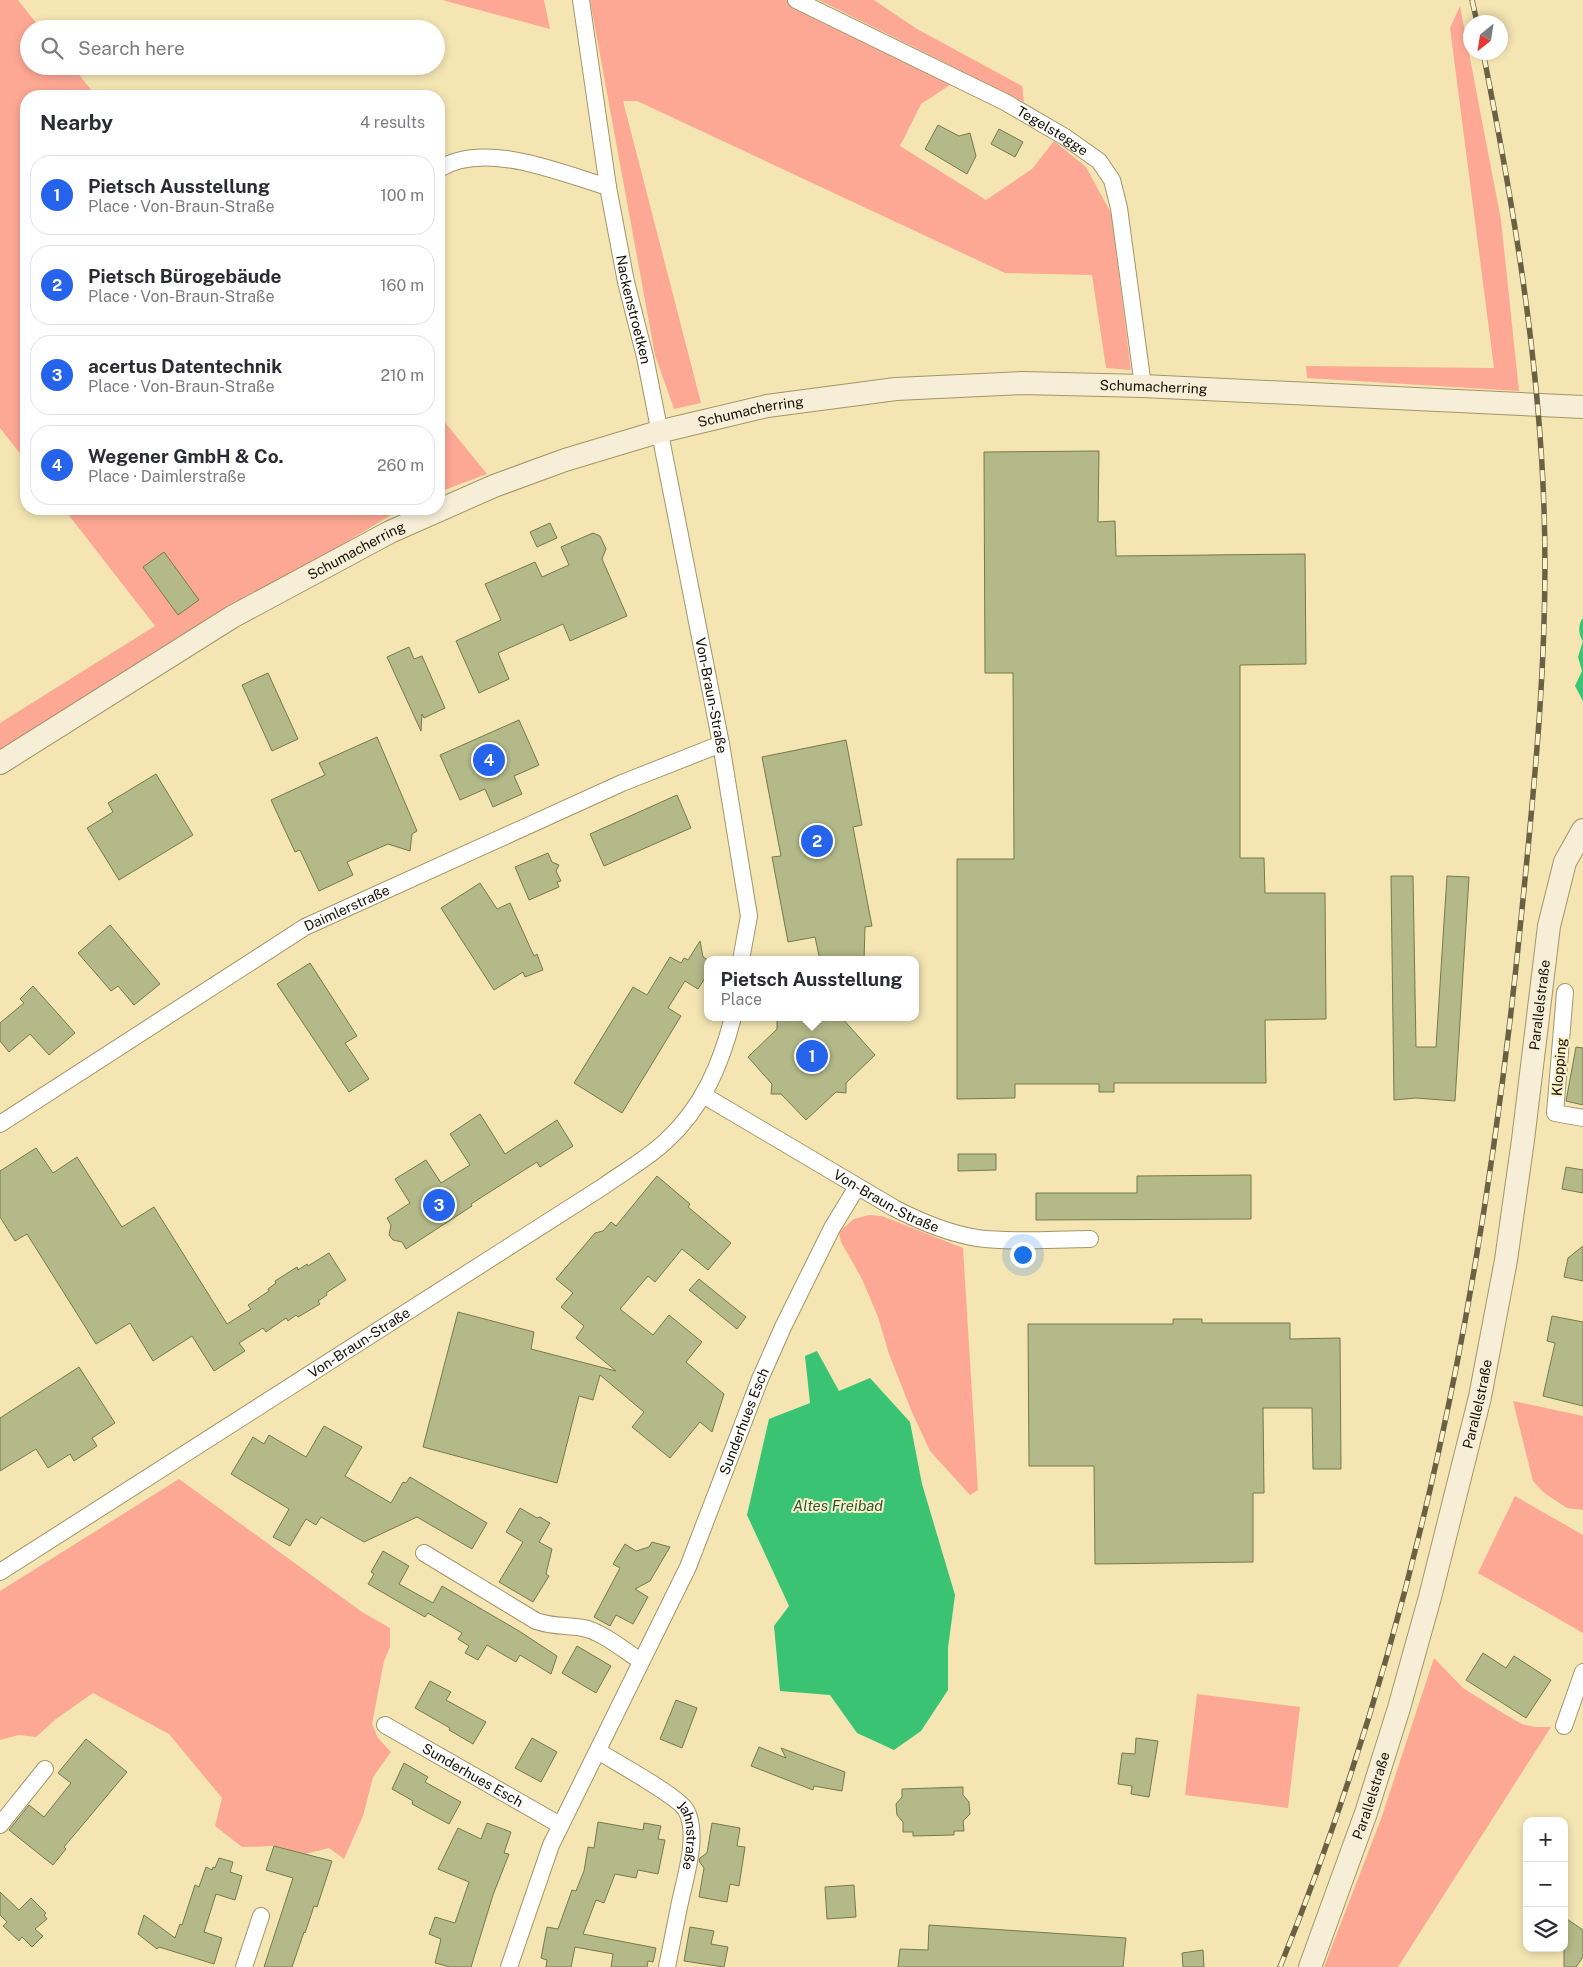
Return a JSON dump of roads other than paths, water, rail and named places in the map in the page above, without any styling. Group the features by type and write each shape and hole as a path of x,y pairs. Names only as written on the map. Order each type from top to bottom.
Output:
{"main road":[{"name":"Schumacherring","path":"445,508 494,486 565,460 658,432 767,406 896,389 1022,383 1143,386 1583,407"},
{"name":"Schumacherring","path":"0,763 232,618 390,532 428,515"},
{"name":"Parallelstraße","path":"1310,1967 1366,1813 1399,1708 1430,1597 1480,1397 1506,1260 1523,1140 1549,926 1565,862 1583,830"}],"street":[{"name":"Nackenstroetken","path":"581,0 608,187 626,282 645,358 658,432"},
{"name":"Tegelstegge","path":"796,0 1005,102 1099,161 1112,180 1119,208 1143,386"},
{"path":"445,165 451,161 470,157 495,157 532,164 608,187"},
{"name":"Von-Braun-Straße","path":"658,432 721,744 750,916 742,956"},
{"name":"Daimlerstraße","path":"0,1124 305,927 622,783 721,744"},
{"name":"Klopping","path":"1565,992 1555,1113 1583,1118"},
{"name":"Von-Braun-Straße","path":"0,1572 636,1164 666,1141 693,1113 710,1084 724,1052 732,1021"},
{"name":"Von-Braun-Straße","path":"704,1095 857,1187 926,1225 979,1238 1090,1239"},
{"name":"Sunderhues Esch","path":"510,1967 534,1893 560,1825 688,1566 760,1379 783,1327 832,1228 857,1187"},
{"path":"424,1553 536,1621 552,1626 583,1628 595,1632 641,1661"},
{"path":"1564,1726 1583,1672"},
{"name":"Sunderhues Esch","path":"385,1725 560,1825"},
{"name":"Jahnstraße","path":"598,1751 663,1792 685,1809 691,1823 688,1867 667,1967"},
{"path":"0,1825 45,1769"},
{"path":"244,1967 261,1916"}],"water":[{"path":"1583,618 1583,641 1579,629"},
{"path":"1583,641 1583,701 1575,686 1582,671 1578,657"},
{"name":"Altes Freibad","path":"817,1351 839,1391 870,1378 910,1422 922,1484 955,1595 948,1648 948,1690 921,1731 894,1750 857,1733 830,1695 780,1691 774,1626 789,1606 747,1515 769,1419 810,1403 805,1356"}],"railway":[{"path":"1472,0 1475,15"},
{"path":"1280,1967 1328,1841 1370,1714 1406,1586 1438,1457 1464,1326 1486,1195 1505,1062 1520,929 1539,720 1544,615 1544,509 1537,394 1523,280 1484,60"}],"place":[{"name":"Wegener GmbH & Co.","path":"489,760"},
{"name":"Pietsch Bürogebäude","path":"817,841"},
{"name":"Pietsch Ausstellung","path":"812,1056"},
{"name":"acertus Datentechnik","path":"439,1205"}]}
